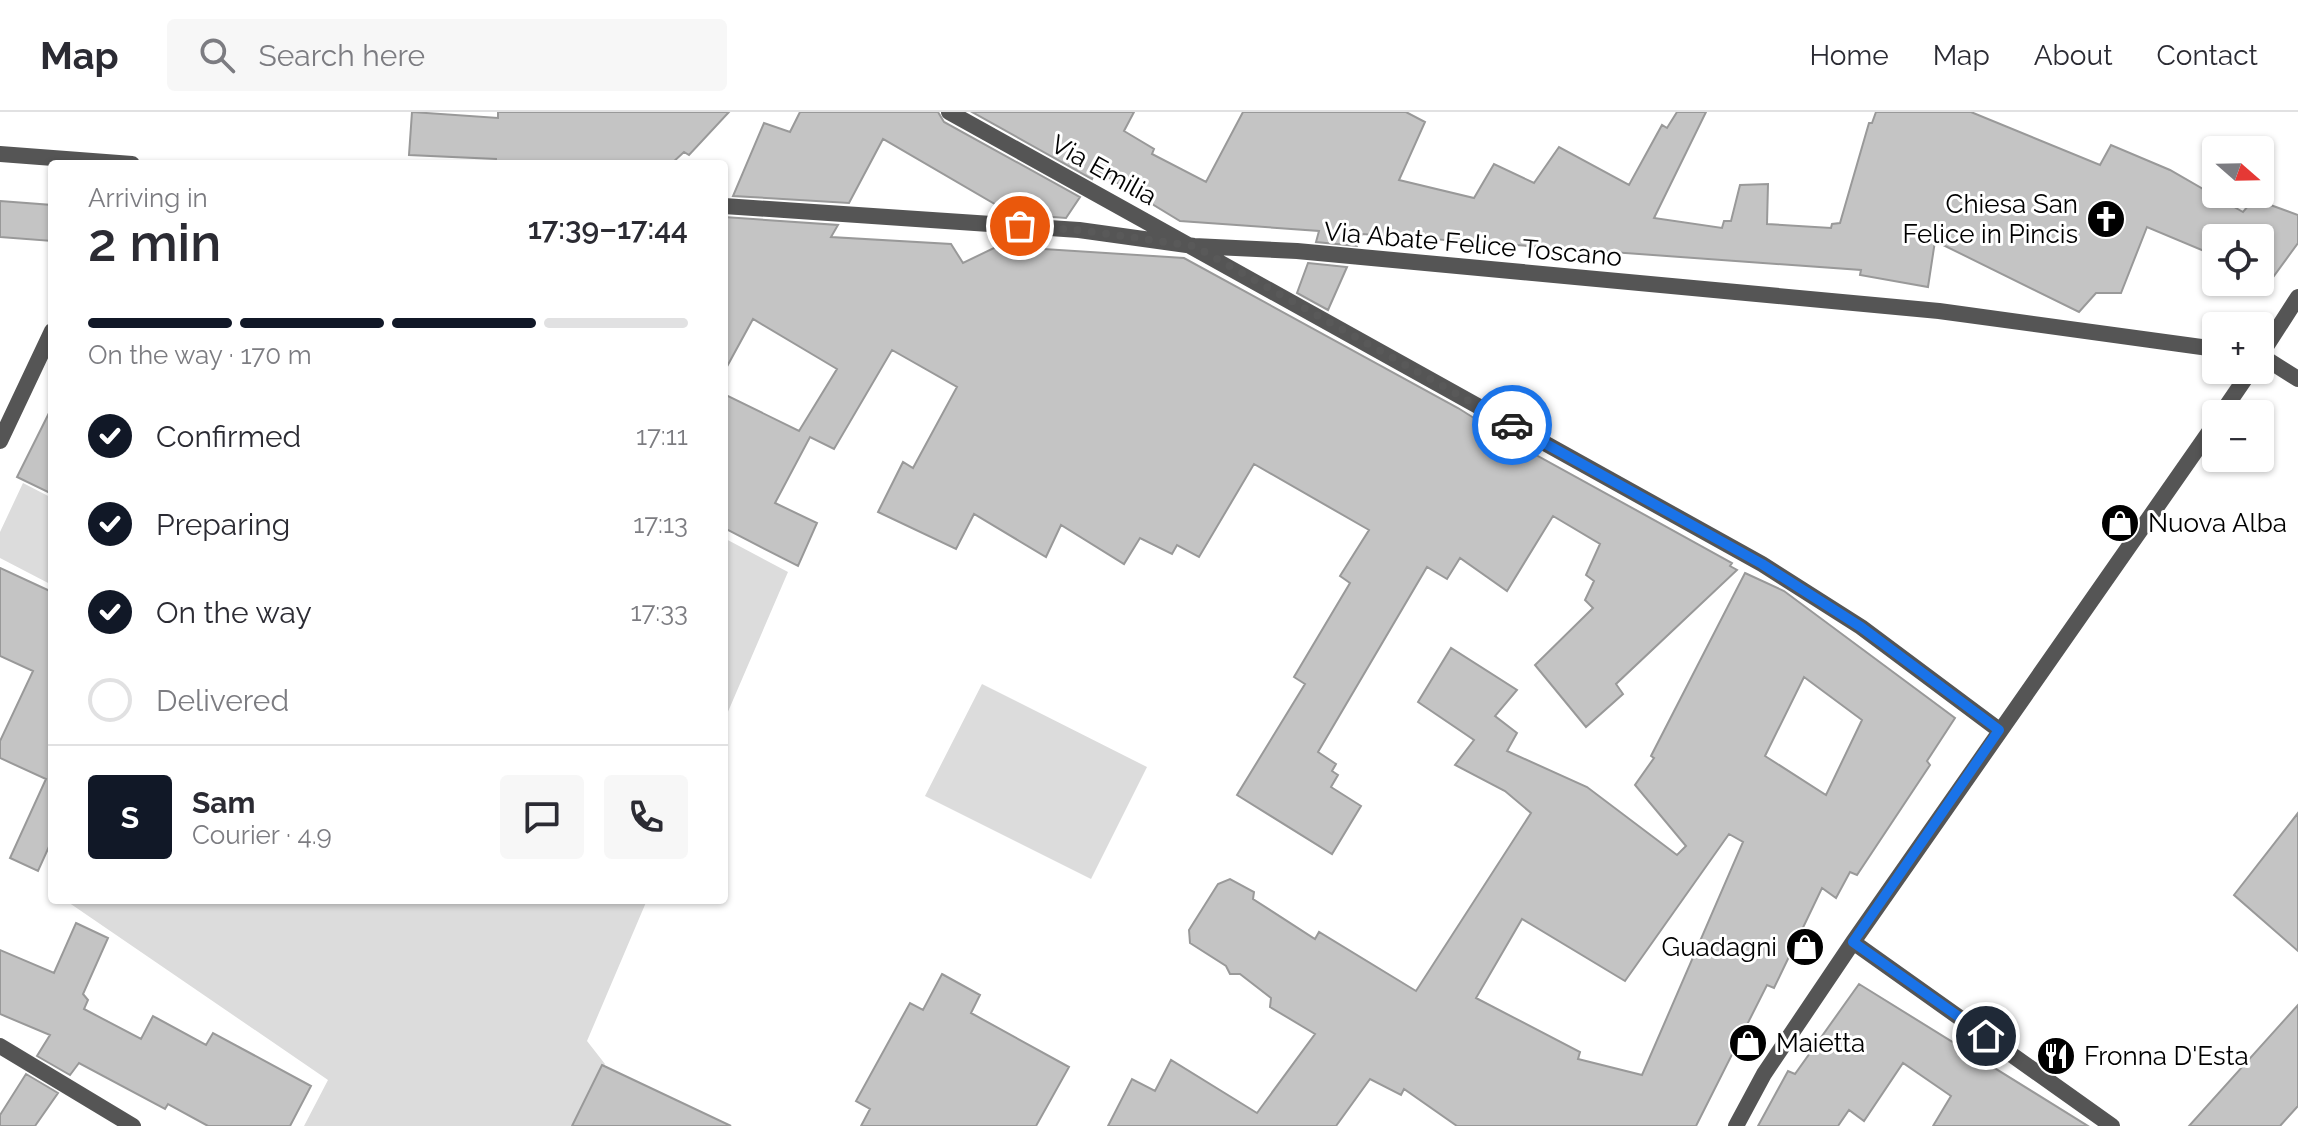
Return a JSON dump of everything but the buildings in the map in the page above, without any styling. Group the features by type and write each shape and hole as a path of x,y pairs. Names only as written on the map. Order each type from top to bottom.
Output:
{"street":[{"name":"Via Emilia","path":"949,112 1762,564 1861,627 1999,730"},
{"path":"0,154 79,160"},
{"name":"Via Abate Felice Toscano","path":"728,206 1079,230 1194,246 1297,251 1939,311 2202,347"},
{"path":"2274,334 2298,297"},
{"path":"0,441 48,339"},
{"path":"2274,364 2298,379"},
{"path":"1736,1126 1764,1074 1853,942 2202,442"},
{"path":"1853,942 2112,1126"},
{"path":"0,1046 133,1126"}],"shaded area":[{"path":"23,483 48,496 48,583 0,558 0,532"},
{"path":"728,540 788,572 728,712"},
{"path":"982,684 1147,767 1091,879 925,796"},
{"path":"71,904 645,904 587,1041 605,1064 573,1126 304,1126 328,1080"}],"way so far":[{"path":"1020,226 1079,230 1194,246 1512,425"}],"place":[{"name":"Chiesa San Felice in Pincis","path":"2106,219"},
{"name":"Nuova Alba","path":"2120,523"},
{"name":"Guadagni","path":"1805,947"},
{"name":"Maietta","path":"1748,1043"},
{"name":"Fronna D'Esta","path":"2056,1056"}],"route":[{"path":"1512,425 1762,564 1861,627 1999,730 1853,942 1986,1036"}]}
